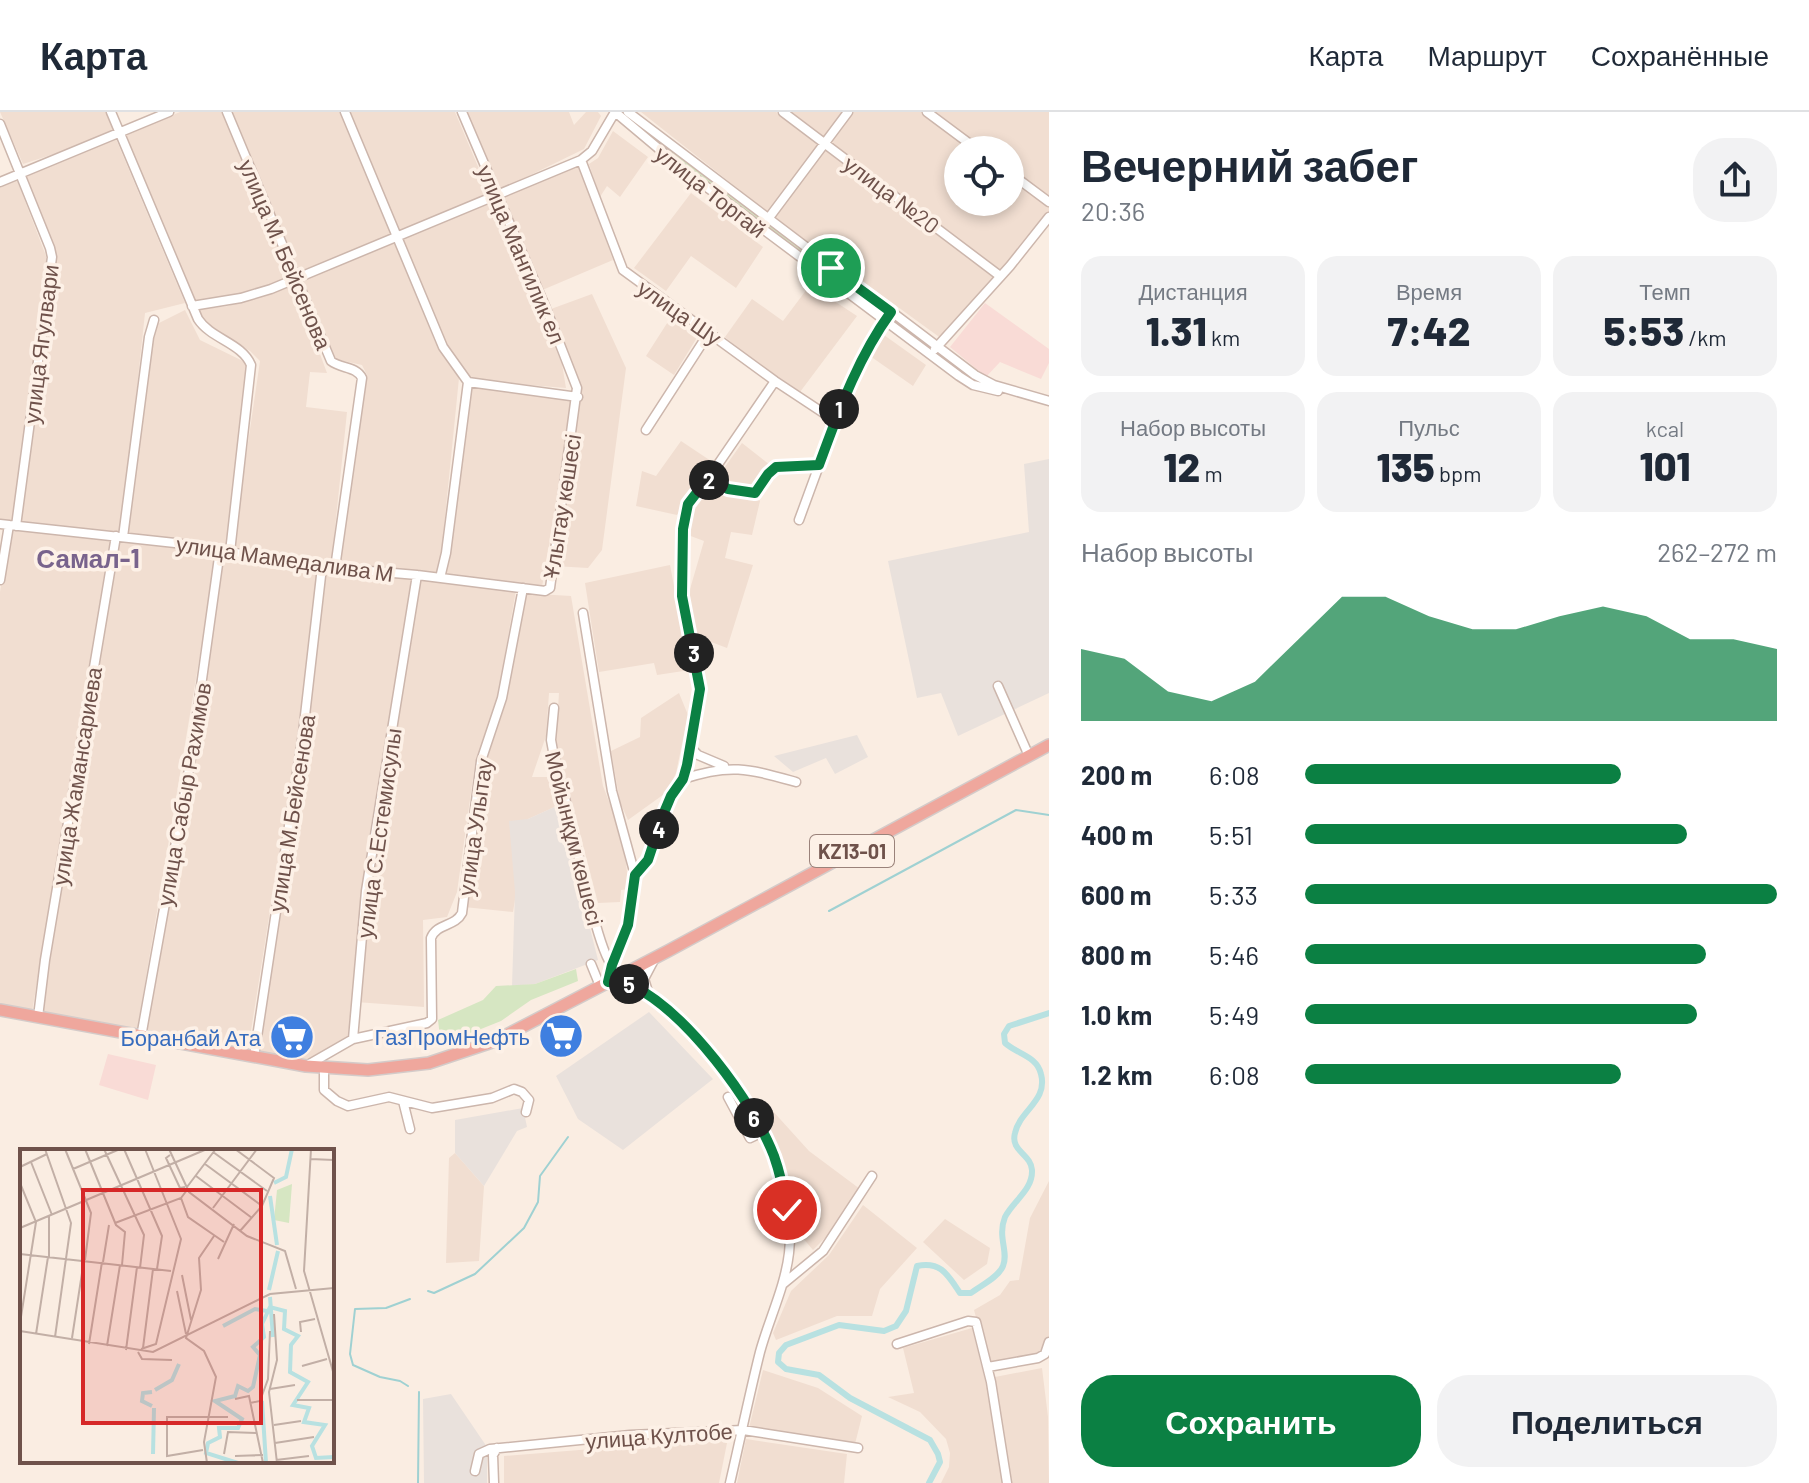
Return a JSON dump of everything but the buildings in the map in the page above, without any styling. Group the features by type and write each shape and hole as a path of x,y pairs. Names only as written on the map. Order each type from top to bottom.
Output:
{"highway":[{"name":"KZ13-01","path":"0,1010 324,1068 393,1069 455,1056 495,1041 656,957 1049,745"}],"street":[{"path":"111,112 201,325 246,356 251,365 230,552"},
{"path":"0,182 169,112"},
{"name":"улица М. Бейсенова","path":"227,112 331,361 356,370 362,378 335,568"},
{"path":"345,112 443,347 468,382 446,553 440,578"},
{"name":"улица Мангилик ел","path":"462,112 571,369 578,397"},
{"path":"192,306 241,298 297,278 581,160 592,151 615,112"},
{"name":"улица Торгай","path":"615,112 692,177 973,385 1029,393 1049,401"},
{"name":"улица Торгай","path":"628,112 983,380 1010,390"},
{"name":"улица №20","path":"783,112 1000,276"},
{"path":"768,219 848,112"},
{"path":"927,112 959,136"},
{"name":"улица Ягулвари","path":"0,124 52,257 0,580"},
{"name":"улица Шу","path":"581,160 623,270 834,420"},
{"path":"1024,183 1049,202"},
{"path":"929,355 1049,217"},
{"path":"799,520 834,420 866,350 891,312"},
{"name":"улица Жамансариева","path":"38,1017 45,960 154,320"},
{"path":"646,430 710,331"},
{"name":"Мойынқұм көшесі","path":"604,984 628,925 635,875 648,860 671,796 683,779 690,747 700,689 682,596 683,529 688,504 775,381"},
{"path":"468,382 578,397"},
{"name":"Ұлытау көшесі","path":"523,588 545,591 552,584 578,397"},
{"path":"708,478 728,489 755,493 776,467 819,465"},
{"name":"улица Мамедалива М","path":"8,525 220,550 322,567 523,588"},
{"name":"улица Сабыр Рахимов","path":"141,1037 191,758 220,550"},
{"name":"улица М.Бейсенова","path":"254,1057 309,693 322,567"},
{"name":"улица С.Естемисулы","path":"353,1039 366,891 417,575"},
{"name":"улица Улытау","path":"353,1039 427,1023 432,1019 431,938 435,930 456,921 462,913 481,761 505,685 523,588"},
{"path":"583,613 612,791 635,875"},
{"path":"998,686 1029,756"},
{"name":"Мойынқұм көшесі","path":"554,708 553,751 598,928 607,960 612,965"},
{"path":"690,747 698,755 729,768 796,782"},
{"path":"683,779 729,768"},
{"path":"651,999 644,979 656,957"},
{"path":"591,964 604,984 628,984 693,1035 716,1060 763,1132 773,1153 787,1210 790,1247 782,1284 760,1352 730,1483"},
{"path":"306,1066 353,1039"},
{"path":"324,1068 327,1096 348,1106 383,1097 403,1108 432,1108 492,1098 517,1090 529,1100 526,1112"},
{"path":"728,1097 750,1138 763,1132"},
{"path":"403,1108 410,1129"},
{"path":"782,1284 823,1251 872,1176"},
{"path":"897,1344 974,1321 988,1367 1007,1483"},
{"path":"988,1367 1038,1358 1045,1354 1049,1342"},
{"name":"улица Култобе","path":"497,1448 630,1435 743,1430 858,1448"},
{"path":"475,1471 479,1454 497,1448"},
{"path":"494,1483 493,1455 497,1448"}],"shaded area":[{"path":"0,112 107,112 116,134 23,164"},
{"path":"180,112 222,112 294,279 214,303 190,305 125,135"},
{"path":"226,112 340,112 393,237 297,276"},
{"path":"345,112 455,112 490,195 398,233"},
{"path":"464,112 569,112 574,125 586,112 598,112 601,116 584,149 498,191"},
{"path":"641,112 776,112 820,145 770,214"},
{"path":"788,112 846,112 825,139"},
{"path":"852,112 924,112 957,136 944,136 944,216 1024,216 1024,184 1049,202 1049,214 1000,272 830,143"},
{"path":"932,112 1049,112 1049,198 1024,179 1024,136 965,136"},
{"path":"613,131 648,157 620,197 607,186 600,197 589,164 598,158"},
{"path":"116,139 185,303 145,313 121,536 17,526 54,257 23,176"},
{"path":"825,148 999,274 942,339 774,217"},
{"path":"578,164 613,260 540,291 499,196"},
{"path":"17,180 46,256 48,271 12,525 0,524 0,187"},
{"path":"691,193 763,247 736,288 691,256 666,291 634,268"},
{"path":"492,199 562,364 566,388 469,380 443,345 400,239"},
{"path":"395,242 435,342 459,378 439,577 336,567 367,375 362,365 330,358 298,281"},
{"path":"294,284 327,373 310,372 306,407 347,412 331,567 232,552 260,361 250,351 206,327 197,310 228,306"},
{"path":"810,285 857,316 800,392 763,369 725,337 752,299 783,321"},
{"path":"592,294 626,368 602,550 588,568 554,566 581,395 551,309"},
{"path":"985,303 1049,349 1049,363 1041,379 1000,362 986,377 950,347"},
{"path":"185,310 200,340 247,363 227,549 125,535 153,326"},
{"path":"671,317 698,336 674,375 646,356"},
{"path":"884,335 926,365 913,386 870,356"},
{"path":"470,386 574,398 542,587 443,577"},
{"path":"681,441 711,461 677,515 636,506 642,471 656,476"},
{"path":"742,443 770,465 753,493 760,501 752,535 731,532 725,558 753,565 727,648 698,637 688,596 704,541 688,535 688,525 695,509"},
{"path":"1049,459 1049,693 958,736 941,693 917,698 888,561 1029,532 1024,464"},
{"path":"10,529 110,540 32,1012 0,1006 0,592"},
{"path":"117,540 217,553 137,1031 39,1014"},
{"path":"220,555 321,569 248,1050 144,1032"},
{"path":"670,565 690,670 657,675 654,663 599,672 585,583"},
{"path":"324,569 413,577 367,849 348,1036 306,1061 257,1051"},
{"path":"417,579 516,590 498,695 475,764 457,892 447,917 423,920 424,1007 356,1002 369,874"},
{"path":"521,593 571,596 603,786 623,838 629,889 621,890 620,902 598,903 556,741 559,693 549,693 546,736 532,777 551,777 559,805 528,819 513,912 464,907 483,751 495,724"},
{"path":"679,693 688,715 676,773 667,792 628,820 620,802 611,751 640,737 641,718"},
{"path":"857,735 868,757 835,774 826,758 793,772 774,756"},
{"path":"559,805 598,960 535,984 512,986 515,892 509,821 528,819"},
{"path":"649,1012 713,1079 623,1150 578,1119 556,1076"},
{"path":"108,1054 156,1065 148,1100 99,1085"},
{"path":"523,1108 527,1127 517,1131 484,1186 455,1153 455,1120"},
{"path":"771,1109 809,1151 860,1189 830,1233 813,1250 796,1230 802,1217 795,1209 777,1147 763,1117"},
{"path":"455,1153 484,1186 479,1261 446,1263 449,1158"},
{"path":"1049,1181 1049,1336 1041,1355 990,1369 974,1310 1000,1295 1010,1281 1019,1280 1030,1218"},
{"path":"863,1205 917,1248 880,1289 872,1316 837,1316 776,1340 773,1333 791,1291 829,1255"},
{"path":"945,1219 990,1248 987,1264 964,1280 923,1242"},
{"path":"972,1328 992,1408 1002,1483 941,1483 949,1467 950,1453 946,1439 920,1412 888,1397 914,1393 903,1348"},
{"path":"1042,1368 1048,1417 1049,1483 1011,1483 995,1377"},
{"path":"763,1370 818,1388 862,1416 855,1444 749,1428"},
{"path":"451,1394 487,1447 487,1483 424,1483 423,1399"},
{"path":"728,1438 719,1483 504,1483 504,1456"},
{"path":"746,1439 847,1454 844,1483 737,1483"}],"green space":[{"path":"619,112 886,312 882,317 627,122"},
{"path":"576,969 578,981 531,1000 501,1021 441,1045 438,1020 483,1000 496,986 535,984"}],"waterway":[{"path":"829,911 1016,810 1049,815"},
{"path":"929,1483 940,1462 930,1440 850,1398 819,1375 786,1369 778,1362 779,1353 786,1345 839,1325 884,1331 896,1326 906,1311 917,1266 938,1268 960,1293 971,1293 1001,1270 1005,1255 1002,1231 1005,1217 1029,1184 1032,1170 1015,1144 1015,1133 1041,1091 1042,1083 1039,1068 1031,1059 1005,1043 1004,1034 1009,1026 1049,1013"},
{"path":"428,1291 434,1293 475,1274 524,1228 538,1202 540,1176 568,1137"},
{"path":"408,1386 353,1365 350,1354 355,1309 386,1308 410,1299"},
{"path":"418,1483 419,1392"}],"place":[{"name":"ГазПромНефть","path":"561,1036"},
{"name":"Боранбай Ата","path":"292,1037"}],"district":[{"name":"Самал-1","path":"88,557"}],"route":[{"path":"787,1210 773,1153 763,1132 716,1060 673,1016 640,990 628,984 608,982 628,925 635,875 648,860 671,796 683,779 699,697 699,679 682,596 683,520 688,504 708,478 728,489 750,494 759,489 762,481 776,467 819,465 850,381 880,325 891,312 831,268"}]}
